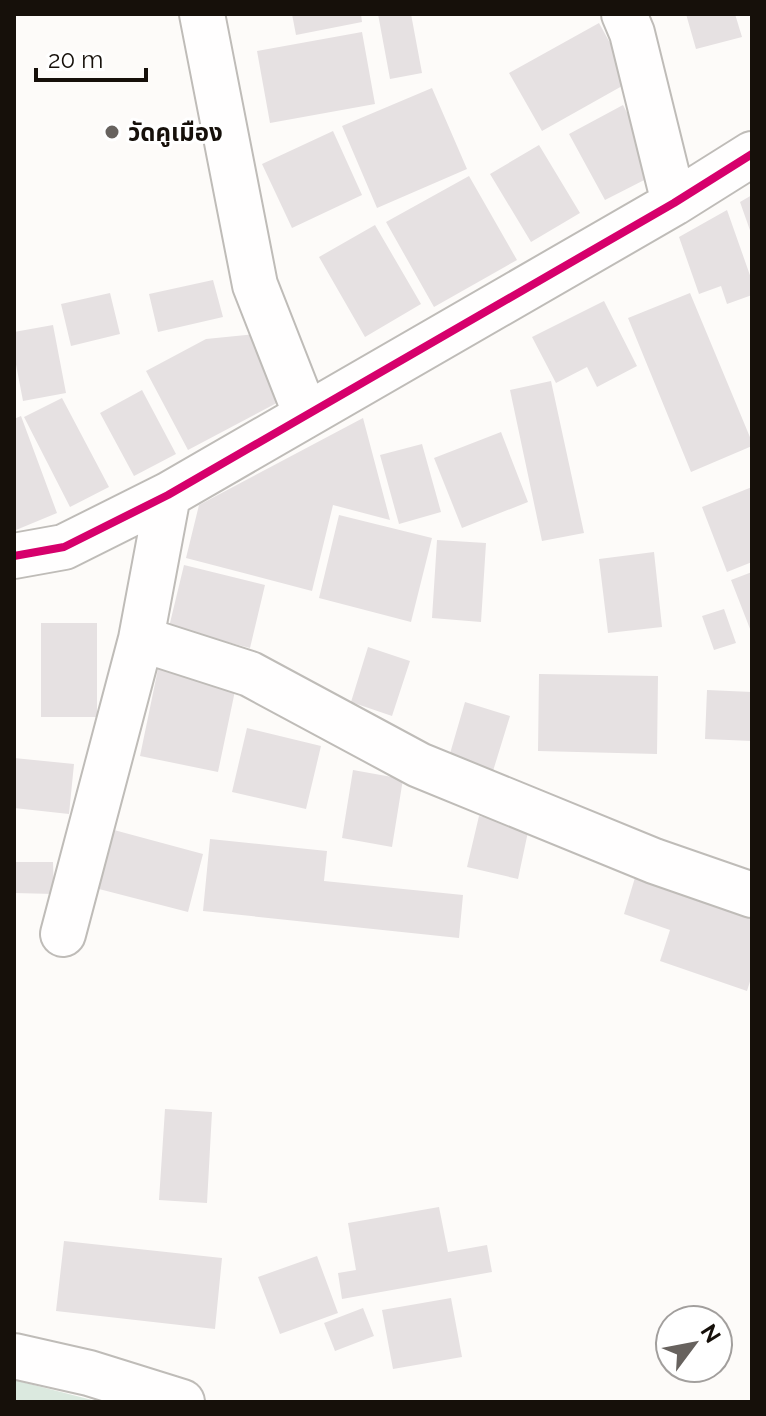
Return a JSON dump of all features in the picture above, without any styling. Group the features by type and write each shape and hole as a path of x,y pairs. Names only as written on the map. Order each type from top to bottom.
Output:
{"street":[{"path":"202,14 255,285 306,415"},
{"path":"624,14 632,33 674,203"},
{"path":"14,556 64,547 168,495 674,203 752,154"},
{"path":"63,934 141,639 168,495"},
{"path":"141,639 250,674 419,765 654,861 752,895"},
{"path":"14,1356 89,1373 182,1402"}],"shaded area":[{"path":"14,1380 100,1402 14,1402"}],"building":[{"path":"292,14 361,14 362,22 296,35"},
{"path":"378,14 411,14 422,73 390,79"},
{"path":"686,14 735,14 742,37 696,49"},
{"path":"599,23 631,81 542,131 509,73"},
{"path":"362,32 375,104 270,123 257,51"},
{"path":"432,88 467,169 377,208 342,126"},
{"path":"623,105 658,173 605,200 569,134"},
{"path":"333,131 362,195 292,228 262,164"},
{"path":"539,145 580,213 531,242 490,174"},
{"path":"469,176 517,260 434,307 386,222"},
{"path":"752,195 752,236 740,202"},
{"path":"727,210 752,281 752,295 727,304 721,286 699,294 679,237"},
{"path":"375,225 421,304 365,337 319,257"},
{"path":"213,280 223,317 158,332 149,294"},
{"path":"110,293 120,334 71,346 61,304"},
{"path":"690,293 752,442 752,446 691,472 628,318"},
{"path":"604,301 637,366 597,387 587,367 556,383 532,337"},
{"path":"53,325 66,393 23,401 14,354 14,332"},
{"path":"256,334 288,397 188,450 146,371 206,339"},
{"path":"551,381 584,533 542,541 510,390"},
{"path":"142,390 176,454 134,476 100,413"},
{"path":"62,398 109,487 70,507 24,417"},
{"path":"21,416 57,513 16,530 14,419"},
{"path":"363,418 390,520 333,505 312,591 186,558 199,505"},
{"path":"501,432 528,502 462,528 434,458"},
{"path":"422,444 441,512 399,524 380,455"},
{"path":"752,487 752,562 727,572 702,507"},
{"path":"339,515 432,538 411,622 319,598"},
{"path":"437,540 486,543 481,622 432,618"},
{"path":"654,552 662,627 608,633 599,559"},
{"path":"184,565 265,585 250,648 169,627"},
{"path":"752,572 752,634 731,580"},
{"path":"724,609 736,643 714,650 702,616"},
{"path":"41,623 97,623 97,717 41,717"},
{"path":"368,647 410,661 392,716 351,702"},
{"path":"158,669 236,686 218,772 140,756"},
{"path":"539,674 658,676 657,754 538,751"},
{"path":"707,690 752,692 752,741 705,739"},
{"path":"465,702 510,716 493,771 449,757"},
{"path":"247,728 321,746 306,809 232,792"},
{"path":"14,758 74,764 69,814 14,808"},
{"path":"353,770 403,779 392,847 342,838"},
{"path":"479,816 529,827 518,879 467,867"},
{"path":"114,830 203,854 188,912 99,889"},
{"path":"210,839 327,851 324,881 463,895 459,938 203,911"},
{"path":"14,862 53,862 54,894 14,893"},
{"path":"637,871 752,909 752,975 747,991 660,961 670,930 624,914"},
{"path":"165,1109 212,1112 207,1203 159,1200"},
{"path":"439,1207 448,1252 487,1245 492,1272 342,1299 338,1273 356,1270 348,1223"},
{"path":"64,1241 222,1258 215,1329 56,1311"},
{"path":"317,1256 338,1313 280,1334 258,1277"},
{"path":"451,1298 462,1357 393,1369 382,1310"},
{"path":"363,1308 374,1336 335,1351 324,1323"}],"cycle path":[{"path":"14,556 64,547 168,495 674,203 752,154"}],"place":[{"name":"วัดคูเมือง","path":"112,132"}]}
